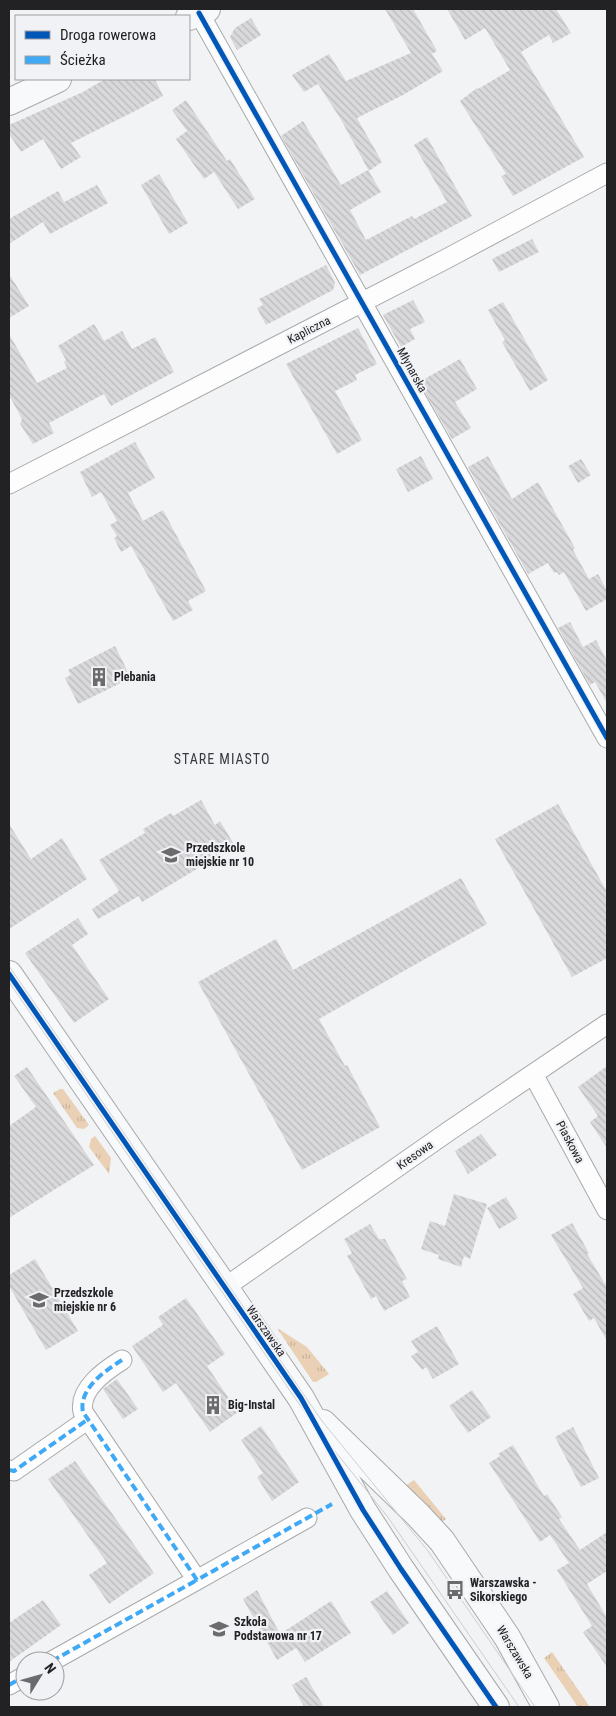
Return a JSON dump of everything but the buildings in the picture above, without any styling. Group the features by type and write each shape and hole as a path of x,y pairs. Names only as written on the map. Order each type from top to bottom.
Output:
{"street":[{"name":"Młynarska","path":"198,13 363,302 607,738"},
{"path":"9,102 56,80"},
{"name":"Kapliczna","path":"9,484 363,302 607,173"},
{"name":"Warszawska","path":"9,974 301,1398 362,1510 496,1707"},
{"name":"Kresowa","path":"224,1288 449,1131 607,1024"},
{"name":"Piaskowa","path":"534,1074 607,1210"},
{"path":"122,1360 96,1378 83,1400 81,1406 83,1412 196,1580"},
{"name":"Warszawska","path":"301,1398 442,1541 507,1637 546,1707"},
{"path":"9,1470 14,1470 87,1420"},
{"path":"65,1654 308,1518"}],"green space":[{"path":"63,1089 89,1125 84,1129 77,1128 53,1093"},
{"path":"95,1136 111,1158 109,1174 89,1147 91,1139"},
{"path":"277,1328 307,1347 329,1374 313,1382"},
{"path":"414,1480 446,1519 439,1524 402,1488"},
{"path":"552,1652 590,1707 578,1707 544,1658"}],"tram line":[{"path":"9,966 322,1421 428,1551 535,1707"},
{"path":"9,982 297,1401 317,1429 387,1516 519,1707"}],"marked path":[{"path":"122,1360 108,1369 89,1388 85,1396 83,1412 197,1580 332,1504"},
{"path":"9,1470 14,1471 87,1420"},
{"path":"65,1654 197,1580"},
{"path":"9,1685 15,1682"}],"cycle path":[{"path":"199,13 607,738"},
{"path":"9,974 301,1398 363,1510 401,1569 496,1707"}],"place":[{"name":"Plebania","path":"99,677"},
{"name":"Przedszkole miejskie nr 10","path":"171,855"},
{"name":"Przedszkole miejskie nr 6","path":"39,1300"},
{"name":"Big-Instal","path":"213,1405"},
{"name":"Warszawska - Sikorskiego","path":"455,1590"},
{"name":"Szkoła Podstawowa nr 17","path":"219,1629"}],"district":[{"name":"STARE MIASTO","path":"222,759"}]}
